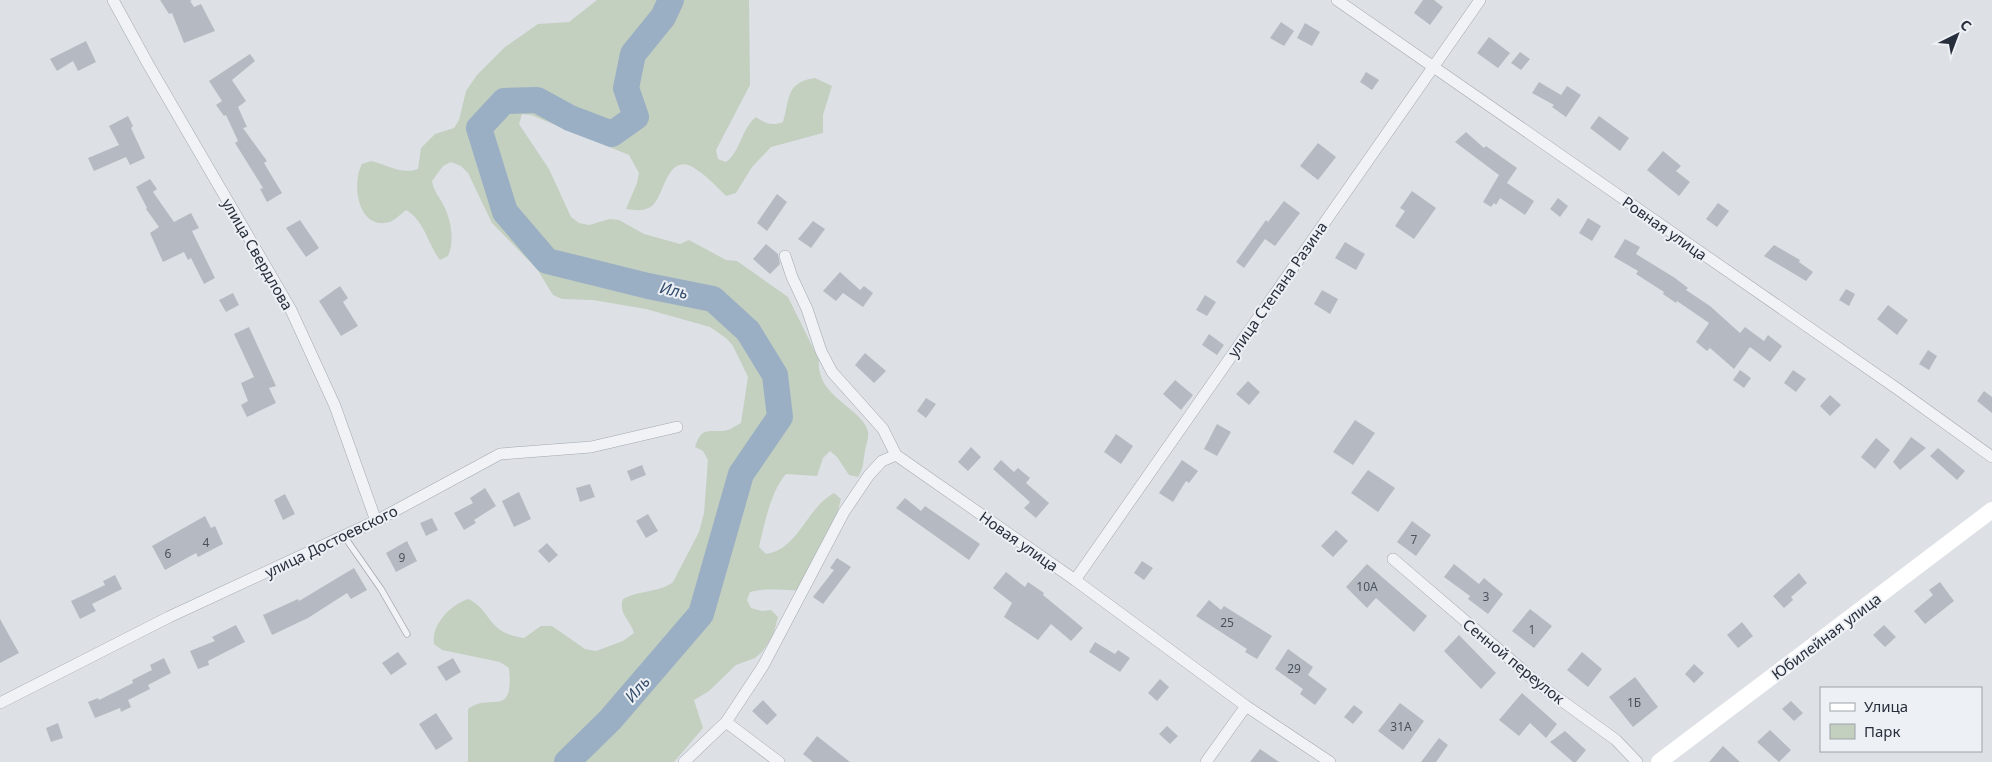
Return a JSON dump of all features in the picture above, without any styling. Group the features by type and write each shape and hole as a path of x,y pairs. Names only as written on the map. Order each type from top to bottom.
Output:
{"street":[{"name":"улица Свердлова","path":"113,0 148,64 291,310 335,406 376,521"},
{"name":"Ровная улица","path":"1337,0 1992,456"},
{"name":"улица Степана Разина","path":"1075,580 1480,0"},
{"path":"684,762 726,722 763,666 844,512 869,475 882,461 896,455 884,429 832,372 821,350 807,309 792,278 785,256"},
{"name":"улица Достоевского","path":"0,703 168,617 376,521 500,454 591,447 677,427"},
{"name":"Новая улица","path":"896,455 1075,580 1246,706 1330,762"},
{"name":"Юбилейная улица","path":"1659,762 1992,510"},
{"name":"Сенной переулок","path":"1393,559 1540,685 1616,740 1637,762"},
{"path":"1206,762 1246,706"},
{"path":"726,722 779,762"}],"lane":[{"path":"344,536 381,589 407,634"}],"green space":[{"path":"597,0 749,0 750,85 716,150 718,159 726,162 735,152 747,128 756,117 769,124 783,122 791,92 799,83 815,78 832,86 823,115 823,133 771,147 752,167 736,193 726,196 697,170 687,165 679,165 668,176 652,206 642,210 626,209 637,183 639,173 629,155 531,115 522,114 519,124 549,169 571,217 579,223 589,225 610,219 619,220 644,234 680,244 689,240 726,260 737,261 788,297 819,360 820,373 824,383 831,393 858,416 868,432 868,439 858,477 849,475 837,457 830,451 823,458 817,476 786,474 776,489 759,547 766,554 777,551 787,544 816,508 834,493 841,499 836,518 802,590 770,589 750,592 747,600 751,608 762,611 771,610 778,617 773,636 762,652 755,658 736,665 709,691 694,700 703,728 674,762 468,762 468,709 477,704 499,702 504,699 508,694 510,684 509,668 500,662 442,650 434,644 436,630 443,617 455,606 468,599 482,609 496,626 512,635 524,638 541,626 552,626 585,649 596,651 623,641 634,633 623,613 623,599 662,588 673,582 699,532 704,513 708,460 703,451 695,447 699,437 704,432 727,430 741,423 748,377 733,346 726,338 710,327 646,309 593,300 562,299 553,295 537,269 492,223 468,173 461,166 451,162 443,166 432,181 446,212 451,231 451,244 448,256 440,260 418,220 406,210 390,222 379,223 371,220 364,213 360,204 357,183 362,164 371,161 400,170 412,171 418,169 421,148 435,134 454,128 459,120 466,91 477,75 505,47 538,24 569,22"}],"building":[{"path":"160,0 192,0 190,1 194,7 201,4 215,31 184,43 172,13 169,14"},
{"path":"1423,0 1434,0 1443,7 1430,25 1414,13"},
{"path":"1281,22 1294,31 1284,46 1270,38"},
{"path":"1305,23 1320,32 1312,46 1297,38"},
{"path":"1489,37 1510,53 1498,68 1477,53"},
{"path":"86,41 96,62 78,71 73,61 57,71 50,59"},
{"path":"1520,52 1530,59 1521,70 1511,63"},
{"path":"250,54 255,61 232,80 246,101 238,107 247,127 243,128 267,161 264,163 282,193 267,202 260,189 263,188 235,143 238,141 226,115 224,116 216,105 222,101 209,81"},
{"path":"1366,72 1379,80 1372,90 1360,82"},
{"path":"1539,82 1561,95 1567,86 1581,95 1566,117 1552,107 1554,105 1532,93"},
{"path":"128,116 133,126 131,128 145,158 130,165 126,157 94,171 88,158 119,145 109,126"},
{"path":"1599,116 1629,138 1620,151 1590,128"},
{"path":"1466,132 1484,148 1486,146 1517,168 1507,183 1534,201 1525,215 1500,198 1496,205 1494,203 1491,207 1483,202 1499,175 1455,142"},
{"path":"1318,143 1336,157 1318,180 1300,166"},
{"path":"1663,151 1681,166 1676,171 1690,182 1679,196 1647,170"},
{"path":"150,179 157,189 153,192 174,222 191,213 199,228 192,231 215,278 204,284 191,258 188,260 184,252 163,262 150,233 159,227 146,209 136,187"},
{"path":"1412,191 1436,208 1414,239 1395,226 1405,211 1400,208"},
{"path":"777,194 787,202 767,231 757,223"},
{"path":"1558,198 1568,206 1560,217 1550,209"},
{"path":"1284,201 1300,213 1275,246 1265,239 1244,268 1236,262 1266,220 1268,222"},
{"path":"1718,203 1729,211 1717,227 1706,219"},
{"path":"1588,218 1601,226 1592,241 1579,233"},
{"path":"300,220 319,248 306,257 286,228"},
{"path":"813,221 825,229 811,248 798,239"},
{"path":"1625,239 1640,247 1636,254 1675,278 1688,288 1686,290 1710,306 1740,333 1745,327 1764,341 1768,335 1782,346 1770,362 1750,347 1734,369 1710,348 1707,351 1696,342 1709,323 1677,301 1676,303 1663,294 1664,292 1636,274 1638,271 1614,257"},
{"path":"1345,242 1365,254 1356,270 1335,258"},
{"path":"766,244 778,254 780,264 770,274 753,259"},
{"path":"1774,245 1800,260 1799,262 1813,272 1806,281 1764,256"},
{"path":"840,272 860,290 864,286 873,293 863,307 843,293 836,301 823,291"},
{"path":"340,286 348,298 343,302 358,326 341,336 319,301"},
{"path":"1846,289 1855,294 1849,306 1839,300"},
{"path":"1322,290 1338,299 1330,314 1314,304"},
{"path":"233,293 239,305 226,312 219,300"},
{"path":"1205,295 1216,302 1207,316 1196,310"},
{"path":"1888,305 1908,320 1897,335 1877,319"},
{"path":"249,327 276,386 269,388 276,403 247,417 241,405 248,401 241,383 254,377 234,334"},
{"path":"1209,334 1224,345 1217,355 1202,345"},
{"path":"1928,350 1937,356 1929,370 1919,364"},
{"path":"865,353 886,371 874,383 855,365"},
{"path":"1740,370 1751,378 1744,388 1733,380"},
{"path":"1793,370 1806,379 1796,392 1784,383"},
{"path":"1175,380 1193,395 1181,410 1163,394"},
{"path":"1248,381 1260,392 1249,405 1236,394"},
{"path":"1984,391 1992,397 1992,413 1977,401"},
{"path":"1830,395 1841,405 1830,416 1820,406"},
{"path":"926,398 936,404 926,418 917,411"},
{"path":"1355,420 1375,433 1353,465 1333,452"},
{"path":"1217,424 1231,432 1217,456 1204,449"},
{"path":"1116,434 1133,446 1121,464 1104,452"},
{"path":"1911,437 1926,448 1900,470 1893,462"},
{"path":"1876,438 1890,450 1875,469 1861,457"},
{"path":"971,447 981,457 968,471 958,462"},
{"path":"1938,448 1965,471 1957,480 1930,456"},
{"path":"1001,460 1014,472 1018,468 1030,478 1026,483 1049,503 1036,518 1024,508 1030,502 993,469"},
{"path":"1182,460 1198,471 1189,483 1186,481 1173,502 1159,493"},
{"path":"642,465 646,475 631,481 627,471"},
{"path":"1368,470 1395,488 1378,512 1351,493"},
{"path":"590,484 595,497 580,502 576,488"},
{"path":"485,488 496,506 474,520 476,523 464,530 454,513 473,503 470,498"},
{"path":"519,492 531,519 514,527 502,501"},
{"path":"285,494 295,514 283,520 274,500"},
{"path":"905,498 921,511 925,506 980,544 969,560 896,508"},
{"path":"648,514 658,531 646,538 636,521"},
{"path":"205,516 211,528 215,526 223,544 198,557 196,553 165,570 152,546"},
{"path":"432,518 438,530 426,536 420,523"},
{"path":"1412,521 1431,535 1416,556 1397,542"},
{"path":"1336,530 1348,541 1333,557 1321,546"},
{"path":"407,541 417,561 396,572 386,553"},
{"path":"547,543 558,555 549,563 538,551"},
{"path":"837,558 851,567 823,604 813,597 834,570 830,568"},
{"path":"1142,561 1153,568 1144,580 1134,573"},
{"path":"1367,564 1427,616 1414,632 1376,598 1367,608 1346,587"},
{"path":"1454,564 1479,584 1484,578 1503,594 1488,614 1468,599 1470,596 1444,577"},
{"path":"354,568 367,590 351,599 347,593 308,618 272,635 263,615 298,599 299,601"},
{"path":"1006,572 1025,587 1028,582 1044,593 1043,595 1083,628 1071,641 1051,624 1038,640 1004,617 1012,603 993,588"},
{"path":"1799,573 1807,583 1791,597 1793,600 1784,608 1773,596"},
{"path":"115,575 122,589 92,604 96,611 80,619 71,601 105,585 103,581"},
{"path":"1940,582 1954,601 1925,624 1914,611 1933,595 1929,590"},
{"path":"1209,600 1221,610 1224,606 1272,636 1257,659 1245,652 1247,649 1196,616"},
{"path":"1530,609 1552,626 1534,648 1512,631"},
{"path":"0,619 19,653 0,663"},
{"path":"1742,622 1753,636 1738,648 1727,635"},
{"path":"236,625 245,642 208,661 209,665 198,669 190,651 215,641 212,637"},
{"path":"1884,625 1896,637 1885,647 1873,635"},
{"path":"1459,635 1496,673 1481,689 1444,651"},
{"path":"1095,642 1115,654 1118,650 1130,658 1120,672 1089,652"},
{"path":"1288,649 1313,667 1308,675 1327,689 1315,705 1300,694 1303,689 1275,669"},
{"path":"398,652 407,664 391,675 382,663"},
{"path":"1582,652 1602,669 1588,687 1567,670"},
{"path":"164,658 171,673 148,685 150,689 128,700 131,707 121,712 120,708 95,718 88,702 98,698 99,700 133,683 132,680 152,670 150,665"},
{"path":"453,658 461,672 446,681 437,667"},
{"path":"1694,664 1704,673 1694,683 1685,674"},
{"path":"1635,677 1658,707 1633,727 1609,697"},
{"path":"1160,679 1169,687 1157,701 1148,693"},
{"path":"1522,693 1557,724 1546,738 1530,723 1519,736 1499,720"},
{"path":"763,700 777,715 767,725 752,711"},
{"path":"1791,701 1803,713 1794,721 1782,709"},
{"path":"1400,703 1424,721 1403,750 1378,731"},
{"path":"1354,705 1363,712 1353,724 1344,717"},
{"path":"436,713 453,739 436,750 419,724"},
{"path":"58,723 63,738 51,742 46,728"},
{"path":"1167,726 1178,736 1170,744 1159,734"},
{"path":"1770,730 1791,750 1779,762 1757,742"},
{"path":"1565,731 1586,750 1576,762 1573,762 1550,742"},
{"path":"817,736 850,762 813,762 803,754"},
{"path":"1439,738 1448,745 1436,762 1421,762"},
{"path":"1723,746 1740,762 1709,762"},
{"path":"1260,749 1279,762 1250,762"}],"waterway":[{"name":"Иль","path":"567,762 610,720 701,614 741,474 780,417 775,375 748,331 713,299 648,286 547,261 505,212 479,128 504,101 537,100 570,118 612,134 636,117 626,88 633,54 663,17 671,0"}]}
